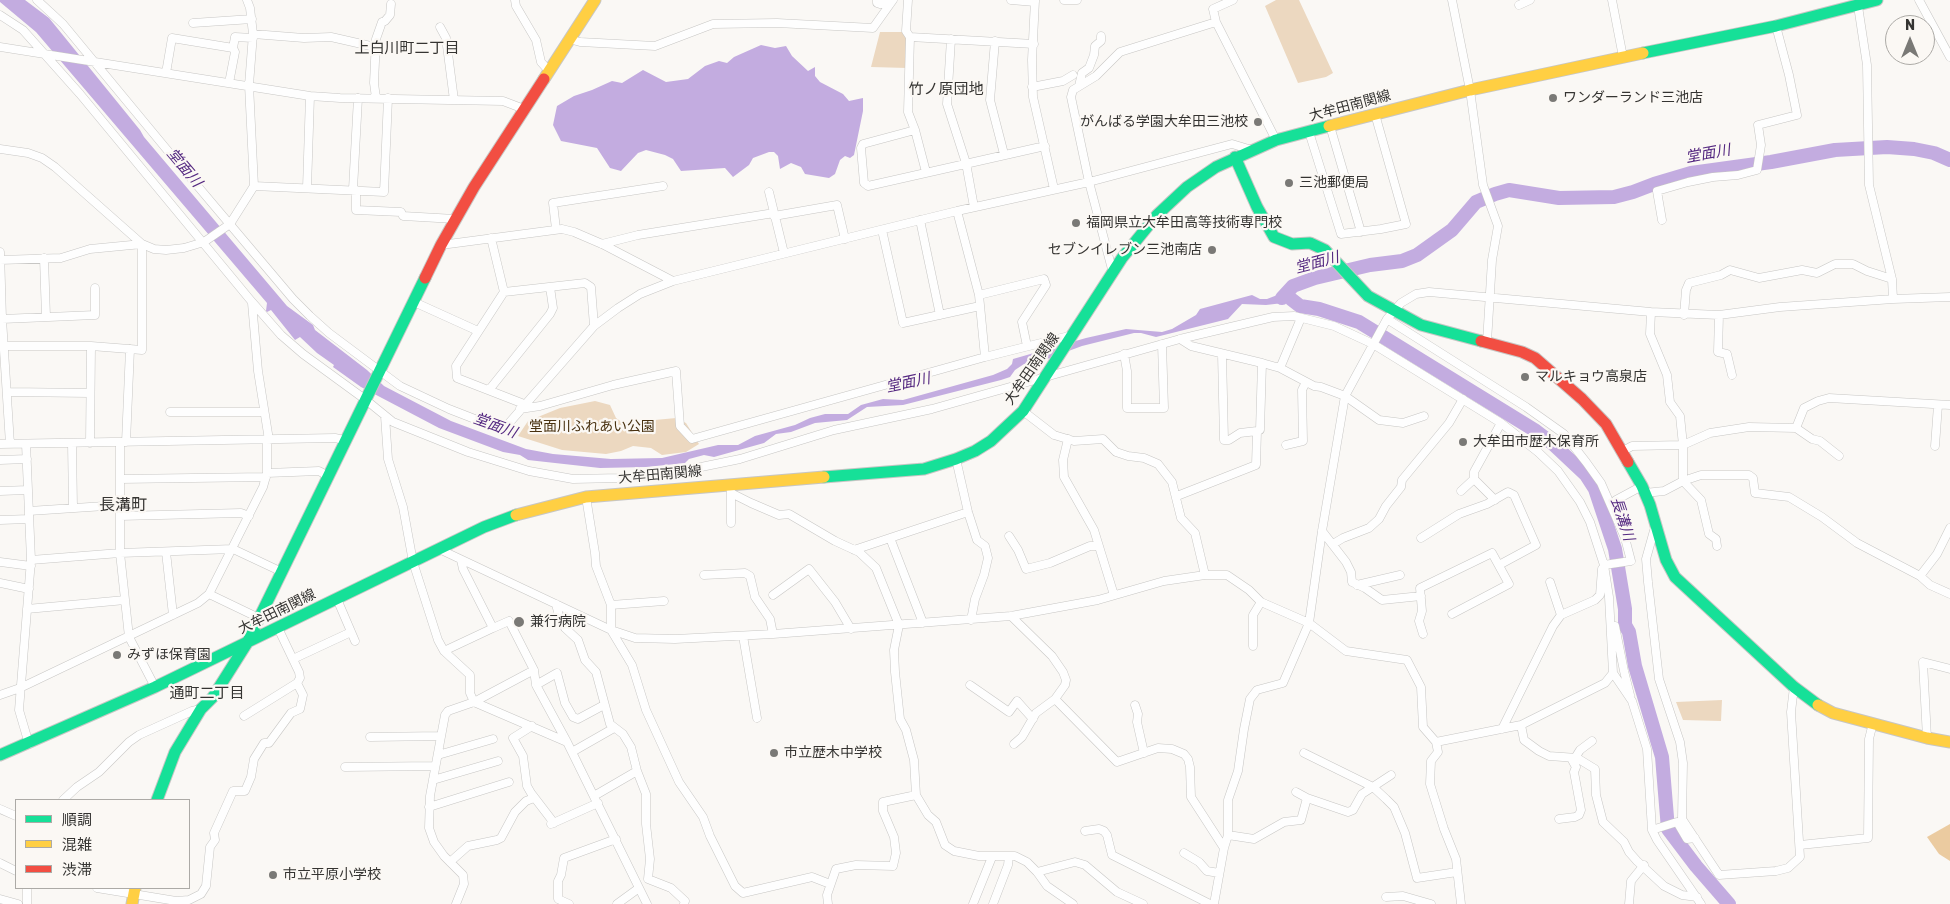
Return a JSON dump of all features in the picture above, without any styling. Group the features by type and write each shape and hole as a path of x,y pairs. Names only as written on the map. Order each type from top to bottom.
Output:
{"main road":[{"path":"157,799 169,763 200,710 213,697 247,643 344,440 366,400 455,219 595,0"},
{"name":"大牟田南関線","path":"0,755 29,744 155,687 484,527 525,512 586,497 731,489 924,469 975,451 991,441 1023,411 1122,258 1157,215 1187,187 1216,167 1276,140 1470,90 1623,56 1776,26 1877,0"},
{"path":"1235,158 1264,221 1274,236 1281,241 1292,244 1310,243 1325,250 1368,296 1396,309 1422,325 1522,352 1552,371 1597,413 1623,451 1644,489 1666,560 1675,577 1794,687 1833,713 1927,738 1950,742"}],"street":[{"path":"37,0 56,18 228,225 310,316 400,386 449,409 503,430 522,406 594,326 640,294 673,281 957,211 1090,182 1232,144 1253,150"},
{"path":"0,149 28,153 42,158 55,167 142,244 154,249 166,250 184,248 204,242 228,225 254,186 250,85 253,36 252,19 247,0"},
{"path":"515,0 516,6 536,40 541,62 549,70"},
{"path":"877,0 880,4 891,2"},
{"path":"908,0 906,32 910,37 908,112 915,130 926,172"},
{"path":"1012,0 1035,1 1032,87 1054,189"},
{"path":"1064,0 1077,0"},
{"path":"1233,0 1213,10 1216,22 1276,140"},
{"path":"1452,0 1470,90 1485,192 1498,226 1492,260 1487,342"},
{"path":"1520,5 1530,0"},
{"path":"1612,0 1623,56"},
{"path":"1919,0 1950,57"},
{"path":"569,39 580,42 655,46 713,24 777,23 873,28 891,2"},
{"path":"376,98 374,83 375,47 382,22 390,15 391,4"},
{"path":"1858,6 1867,65 1869,185 1892,279 1894,298"},
{"path":"0,15 23,30 48,54 252,302 281,335 303,354 393,422 468,452 529,471 573,478 620,478 667,474 740,459 834,430 932,409 1124,354 1273,317 1294,316 1334,326 1373,344 1501,423 1538,452 1558,471 1580,502 1590,522 1604,565 1624,671 1647,749 1657,840 1699,901"},
{"path":"193,23 252,19"},
{"path":"1113,274 1071,96 1073,90 1096,76 1120,52 1216,22"},
{"path":"1662,220 1657,191 1688,182 1713,177 1738,176 1757,170 1761,145 1758,125 1797,115 1776,26"},
{"path":"440,27 446,38 454,100"},
{"path":"1079,86 1082,73 1089,68 1095,46 1101,41 1102,36"},
{"path":"229,83 235,52 233,48 235,37 331,37 375,47"},
{"path":"910,37 1034,44"},
{"path":"166,73 172,38 233,48"},
{"path":"951,39 947,104 966,163 974,207"},
{"path":"995,41 990,100 1004,154"},
{"path":"0,47 310,96 503,101 524,109"},
{"path":"1032,87 1062,81 1073,74"},
{"path":"307,188 310,96"},
{"path":"358,98 354,189 356,210 401,212 402,216 455,219"},
{"path":"254,186 354,189 384,192 388,98"},
{"path":"1309,132 1341,234 1406,224 1376,114"},
{"path":"1330,126 1361,232"},
{"path":"915,130 863,144 861,148 865,187 1045,146"},
{"path":"556,229 553,203 662,186"},
{"path":"769,192 784,254"},
{"path":"602,244 638,235 837,205 845,239"},
{"path":"957,211 979,295 985,357"},
{"path":"920,220 940,315"},
{"path":"441,245 556,229 574,232 602,244 673,281"},
{"path":"882,230 903,324 980,306"},
{"path":"492,238 504,292 456,366 457,378 489,390 522,406 540,406 613,385 676,371 680,426 692,439 1074,334"},
{"path":"0,260 62,258 90,250 142,244"},
{"path":"4,346 91,346 142,350 142,244"},
{"path":"0,252 1,317 8,392 10,444"},
{"path":"44,258 46,317"},
{"path":"1684,315 1686,290 1689,283 1721,275 1730,270 1758,278 1802,270 1818,273 1836,264 1854,264 1867,271 1892,279"},
{"path":"979,295 1044,278 1046,285 1022,322 1027,346"},
{"path":"504,292 586,283 591,287 594,326"},
{"path":"489,390 550,314 553,308 550,287"},
{"path":"1,317 95,315 95,288"},
{"path":"1085,831 1099,829 1104,831 1107,835 1112,855 1212,904 1228,834 1228,800 1238,771 1250,699 1257,690 1283,683 1309,623 1322,531 1345,396 1387,318 1406,298 1429,292 1684,315 1719,315 1780,307 1894,298 1950,297"},
{"path":"0,695 20,688 198,604 209,594 264,487 266,475 268,440 258,371 252,302"},
{"path":"414,302 478,331"},
{"path":"1651,312 1650,334 1667,375 1670,402 1680,416 1683,445 1683,481 1701,500 1709,534 1716,539 1716,546"},
{"path":"1719,315 1718,352 1727,354 1732,375"},
{"path":"1280,368 1301,318"},
{"path":"1387,318 1526,407 1564,434 1601,483 1625,538 1631,561 1604,565"},
{"path":"1180,339 1191,346 1280,368 1306,382 1345,396 1379,420 1403,423 1424,416"},
{"path":"1124,354 1127,371 1127,408 1164,408 1162,344"},
{"path":"90,443 91,346"},
{"path":"130,349 120,479 120,553 129,637 155,687"},
{"path":"1222,354 1224,440 1228,440 1240,433 1257,431"},
{"path":"1176,496 1256,465 1257,431 1260,430 1262,363"},
{"path":"1286,445 1303,441 1302,390 1306,382"},
{"path":"8,392 90,392"},
{"path":"1796,428 1804,408 1829,398 1950,405"},
{"path":"1333,544 1369,528 1380,519 1386,506 1401,487 1402,480 1449,423 1463,399"},
{"path":"1935,446 1938,404"},
{"path":"1023,411 1054,435 1074,441 1103,439 1116,452 1144,458 1158,464 1172,482 1181,518 1195,533 1205,575"},
{"path":"170,412 264,412"},
{"path":"385,416 388,459 403,508 413,562 438,640 444,651 470,675 470,693 474,702 567,742"},
{"path":"1495,500 1474,479 1474,472 1501,423"},
{"path":"1623,451 1632,446 1683,445 1710,433 1749,427 1796,428 1812,439 1820,441 1840,456"},
{"path":"0,444 335,438 344,440"},
{"path":"1068,440 1063,460 1064,477 1094,530 1114,595"},
{"path":"72,443 73,508"},
{"path":"26,444 31,563 19,710 29,744"},
{"path":"0,460 27,459"},
{"path":"956,459 968,512 978,540 985,546 988,558 975,599 971,620"},
{"path":"120,479 319,472 328,476"},
{"path":"1616,500 1644,489 1664,491 1683,481 1701,475 1749,475 1753,478 1755,493 1789,497 1822,517 1856,543 1920,576 1930,586 1950,594"},
{"path":"1461,491 1474,479"},
{"path":"731,523 731,489 779,514 789,514 869,560 876,568 899,625 894,650 895,672 900,719 906,730 914,760 916,795 936,822 945,845 954,851 992,857 1014,856 1027,862 1038,872 1047,886 1073,904"},
{"path":"0,491 28,490"},
{"path":"1421,538 1459,514 1495,500 1508,492 1514,495 1536,545 1499,565"},
{"path":"586,497 596,553 596,566 611,606 611,630 632,665 646,710 679,782 703,817 710,836 735,886 743,893 812,877 830,884"},
{"path":"0,520 73,508 120,505"},
{"path":"854,550 968,512"},
{"path":"120,516 241,514 249,516"},
{"path":"1655,527 1646,558 1659,679 1680,742 1683,762 1682,818 1718,875 1776,871 1788,868 1800,856 1790,712 1794,687"},
{"path":"1920,576 1937,554 1950,528"},
{"path":"1322,531 1351,572 1352,582 1382,600 1421,596"},
{"path":"1009,536 1018,550 1026,569 1050,563 1090,546 1098,546"},
{"path":"890,538 922,623"},
{"path":"0,562 31,563 120,553 233,549 282,572"},
{"path":"439,549 611,630 635,638 675,639 743,636 1010,616 1098,600 1164,581 1205,575 1227,575 1249,590 1261,602 1309,623 1346,651 1407,660 1421,687 1424,727 1436,742 1438,752 1431,761 1430,784 1456,859 1461,904"},
{"path":"166,552 173,615"},
{"path":"1423,634 1419,621 1422,611 1420,588 1492,553 1509,584 1452,614"},
{"path":"461,560 463,569 493,628"},
{"path":"1502,729 1553,626 1561,615 1594,600 1600,595 1601,570 1604,565"},
{"path":"773,595 809,569 835,602 851,629"},
{"path":"704,574 745,573 750,576 755,597 770,619 773,634"},
{"path":"1357,585 1400,574"},
{"path":"1550,582 1561,615"},
{"path":"0,584 29,589"},
{"path":"209,594 259,618"},
{"path":"1609,596 1613,674 1632,701"},
{"path":"337,599 355,641"},
{"path":"27,609 125,600"},
{"path":"611,606 664,601"},
{"path":"1253,646 1254,615 1261,602"},
{"path":"556,604 559,616 566,628 578,640 585,660 596,672 610,724 628,740 646,794 646,824 650,859 648,879 617,904"},
{"path":"1010,616 1052,656 1066,680 1065,685 1055,699 1036,713 1022,737 1014,744"},
{"path":"444,651 509,621 534,670 536,684 598,803 646,904"},
{"path":"244,716 297,683 300,678 299,672 278,628"},
{"path":"293,660 351,632"},
{"path":"743,636 757,718"},
{"path":"1927,738 1923,662 1950,669"},
{"path":"456,904 464,884 462,875 434,842 429,828 433,780 445,715 448,711 474,702 534,670"},
{"path":"536,684 557,673 566,703 573,717 578,718 604,705"},
{"path":"1436,742 1521,725 1604,683 1613,674"},
{"path":"102,889 176,901 189,900 200,894 206,886 210,847 215,840 214,833 233,791 245,791 251,777 254,759 264,743 269,743 291,713 300,710 303,695 297,683"},
{"path":"970,685 1009,712 1017,701 1033,719"},
{"path":"1055,699 1117,762 1158,748 1172,749 1184,754 1188,759 1190,767 1191,797 1224,848"},
{"path":"1135,704 1144,753"},
{"path":"64,799 77,787 99,772 138,735 192,711 200,710"},
{"path":"1800,845 1868,838 1869,739 1873,723"},
{"path":"1521,725 1524,740 1539,751 1549,756 1573,758 1589,764 1595,769 1596,795 1603,822 1624,842 1629,852 1664,886 1699,901"},
{"path":"532,726 513,738 524,756 527,786 552,824 598,803"},
{"path":"572,752 614,728"},
{"path":"370,737 441,736"},
{"path":"438,755 493,739"},
{"path":"1573,758 1592,741"},
{"path":"1304,753 1373,787 1394,807 1406,833 1417,878 1458,872"},
{"path":"1559,819 1575,817 1579,815 1581,810 1574,772 1576,767 1573,758"},
{"path":"433,780 498,760"},
{"path":"344,768 435,766"},
{"path":"594,796 637,771"},
{"path":"1296,792 1307,798 1348,812 1353,810 1362,794 1391,775"},
{"path":"430,807 508,782"},
{"path":"828,904 827,896 836,869 856,865 893,866 896,852 894,837 883,811 883,802 916,795"},
{"path":"450,862 468,846 501,838 515,812 526,800 534,798"},
{"path":"1228,834 1254,839 1284,822 1301,820 1307,798"},
{"path":"0,809 15,816"},
{"path":"1655,829 1677,822 1687,838 1695,838"},
{"path":"570,904 558,899 558,881 564,858 616,839"},
{"path":"1184,853 1199,862 1207,871 1219,873"},
{"path":"993,904 1008,865 1009,856"},
{"path":"970,903 992,857"},
{"path":"1038,872 1075,862 1085,865 1117,892 1143,904"},
{"path":"0,863 15,870"},
{"path":"1629,904 1631,881 1644,865"},
{"path":"648,879 671,888 685,901 684,904"},
{"path":"26,904 27,889"},
{"path":"1386,897 1403,896 1431,904"},
{"path":"0,899 18,904"}],"green space":[{"path":"1276,0 1299,0 1333,73 1326,77 1298,83 1265,6"},
{"path":"880,32 903,32 908,38 907,68 871,67"},
{"name":"堂面川ふれあい公園","path":"595,401 610,405 616,418 623,423 676,418 686,423 699,444 686,452 662,455 651,448 633,446 606,454 562,450 518,436 528,421 560,408"},
{"path":"1722,700 1721,721 1683,720 1676,702"}],"shaded area":[{"path":"0,0 25,0 49,18 144,137 287,306 313,325 315,330 367,370 384,386 451,421 526,449 553,454 611,459 662,458 718,445 738,445 755,436 795,425 810,418 825,414 848,414 861,405 883,399 903,400 993,375 1007,369 1012,364 1013,359 1086,338 1126,329 1162,332 1172,329 1196,315 1200,309 1252,295 1260,299 1267,299 1285,292 1306,305 1305,312 1294,309 1292,302 1266,305 1242,304 1228,319 1156,337 1134,333 1082,346 1047,359 1024,364 1015,370 1010,377 1001,380 903,405 867,407 847,420 815,423 791,432 776,434 764,443 714,457 704,455 689,459 685,463 646,467 600,468 528,460 520,455 503,452 439,428 361,387 333,367 334,365 317,353 300,337 295,340 271,310 266,311 267,303 36,32"},
{"path":"761,45 775,48 786,46 792,56 808,71 815,67 815,76 820,82 843,94 849,101 863,98 863,111 854,155 850,158 845,156 840,160 835,174 829,178 805,174 801,167 791,163 780,169 778,156 774,152 753,158 749,165 733,177 725,168 681,171 673,159 646,150 638,153 621,171 610,168 597,148 561,141 553,125 557,106 574,96 612,81 622,83 643,70 666,82 688,79 705,66 719,61 727,63 734,57"},
{"path":"1950,824 1950,861 1939,854 1927,837"}],"waterway":[{"name":"堂面川","path":"1282,298 1293,286 1315,278 1370,265 1402,261 1417,255 1452,230 1476,202 1509,190 1559,198 1614,197 1691,173 1771,162 1835,150 1887,147 1914,149 1934,153 1950,160"},
{"name":"長溝川","path":"1291,299 1300,306 1319,309 1359,322 1536,431 1586,475 1595,489 1615,549 1625,609 1625,625 1629,632 1635,666 1662,757 1668,829 1696,866 1729,904"}],"traffic: fast":[{"path":"1643,53 1776,26 1877,0"},
{"path":"824,477 924,469 956,459 975,451 991,441 1023,411 1122,258 1157,215 1187,187 1216,167 1276,140 1329,126"},
{"path":"1235,157 1257,207 1274,237 1292,244 1310,243 1325,250 1368,296 1421,325 1481,341"},
{"path":"157,799 175,752 201,709 213,697 247,643 425,278"},
{"path":"1628,462 1642,486 1650,505 1666,560 1675,577 1794,687 1818,705"},
{"path":"0,755 155,687 484,527 516,515"}],"traffic: slow":[{"path":"544,79 595,0"},
{"path":"1329,126 1470,90 1643,53"},
{"path":"516,515 586,497 824,477"},
{"path":"1818,705 1833,713 1927,738 1950,742"},
{"path":"132,904 135,889"}],"traffic: jam":[{"path":"425,278 441,245 474,187 544,79"},
{"path":"1481,341 1522,352 1535,358 1582,399 1606,424 1628,462"}],"place":[{"name":"ワンダーランド三池店","path":"1553,98"},
{"name":"がんばる学園大牟田三池校","path":"1258,122"},
{"name":"三池郵便局","path":"1289,183"},
{"name":"福岡県立大牟田高等技術専門校","path":"1076,223"},
{"name":"セブンイレブン三池南店","path":"1212,250"},
{"name":"マルキョウ高泉店","path":"1525,377"},
{"name":"大牟田市歴木保育所","path":"1463,442"},
{"name":"兼行病院","path":"519,622"},
{"name":"みずほ保育園","path":"117,655"},
{"name":"市立歴木中学校","path":"774,753"},
{"name":"市立平原小学校","path":"273,875"}],"district":[{"name":"上白川町二丁目","path":"407,49"},
{"name":"竹ノ原団地","path":"946,90"},
{"name":"長溝町","path":"123,505"},
{"name":"通町二丁目","path":"207,694"}]}
